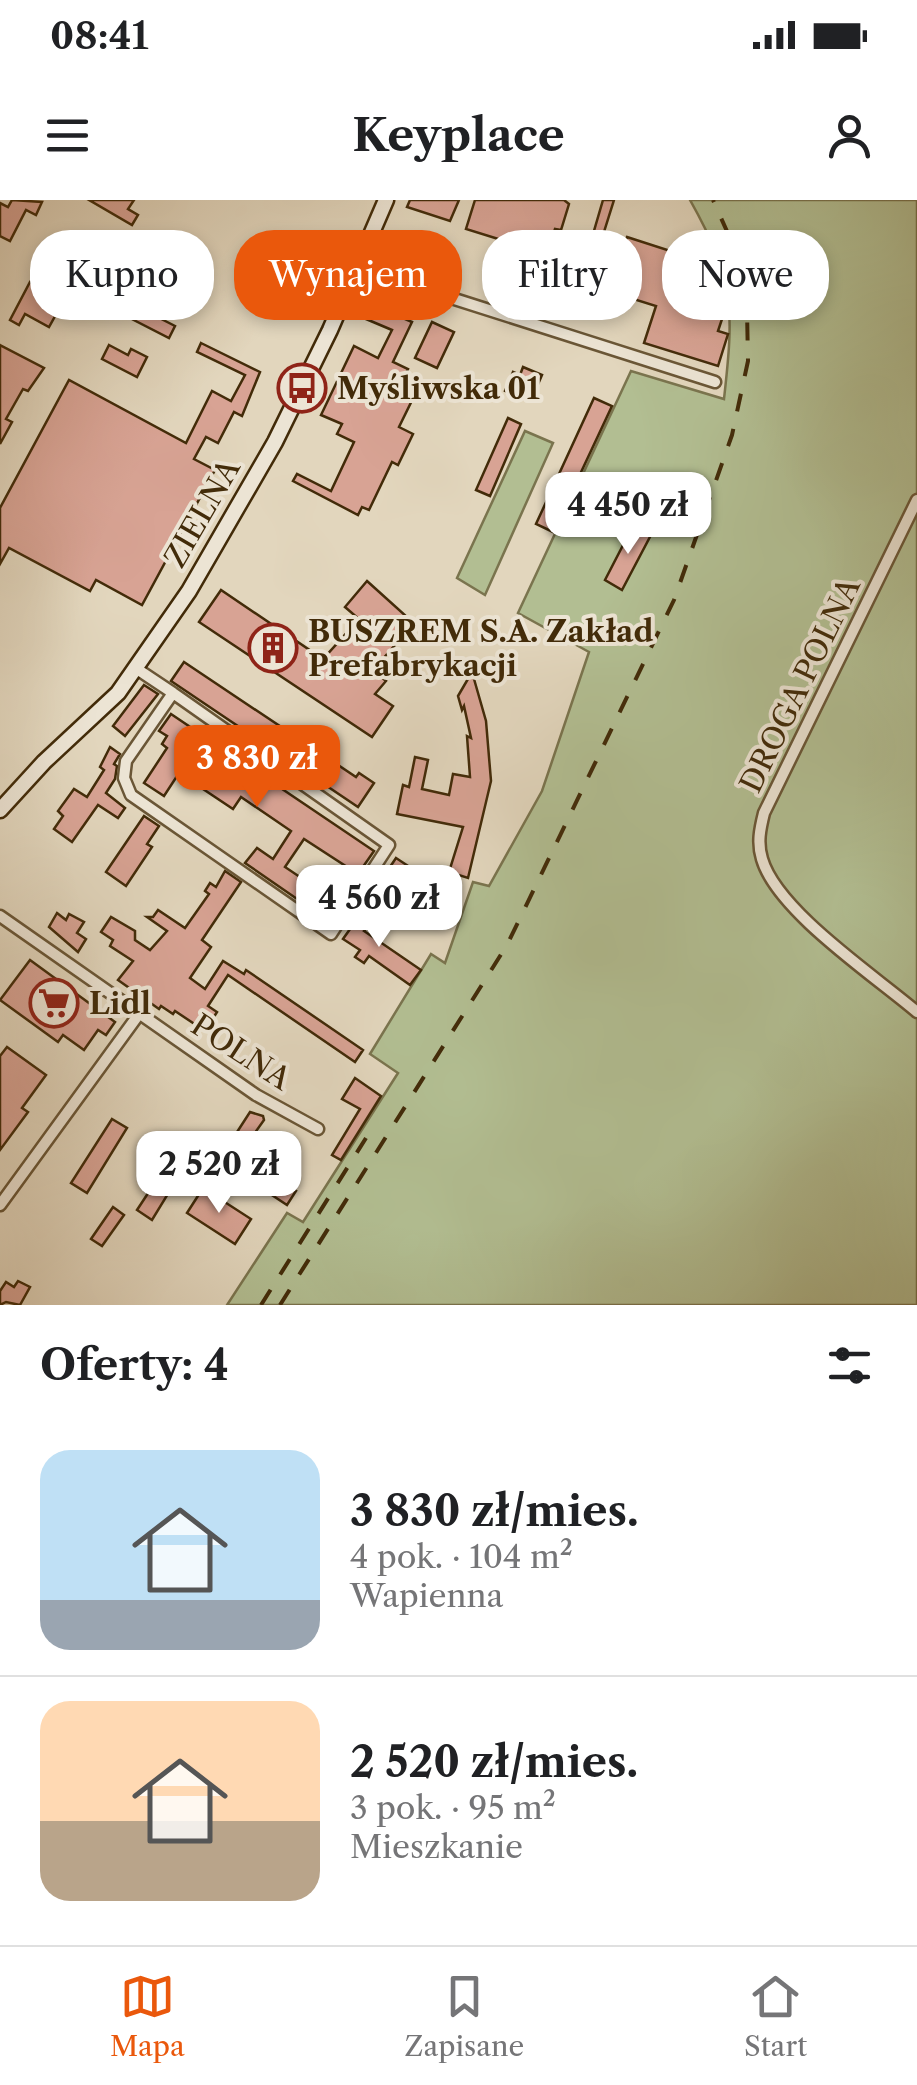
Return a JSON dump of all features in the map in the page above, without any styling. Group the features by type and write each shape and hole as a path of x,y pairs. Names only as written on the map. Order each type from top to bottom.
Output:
{"street":[{"name":"ZIELNA","path":"373,230 386,200"},
{"path":"462,301 715,382"},
{"name":"ZIELNA","path":"0,810 137,670 260,471 332,320"},
{"name":"DROGA POLNA","path":"917,500 764,813 759,846 763,863 787,900 917,1012"},
{"path":"137,670 173,693 389,844 331,934 132,795 124,778 126,760 173,693"},
{"name":"POLNA","path":"0,916 256,1095 318,1129"},
{"path":"0,1204 139,1014"}],"green space":[{"path":"690,200 917,200 917,1305 227,1305 287,1213 303,1222 398,1073 370,1054 431,954 445,963 473,882 489,886 542,791 589,652 518,613 631,371 724,399 730,320 829,320 829,230 705,228"},
{"path":"525,431 553,443 485,595 457,578"}],"building":[{"path":"12,200 42,202 36,215 26,210 10,241 0,236 0,203 8,207"},
{"path":"89,200 134,200 128,209 138,215 132,225"},
{"path":"410,200 459,200 450,221 407,207"},
{"path":"475,200 564,200 569,204 561,230 482,230 482,234 466,229"},
{"path":"603,200 614,200 605,230 594,230"},
{"path":"642,242 662,248 662,320 722,320 718,331 728,334 718,366 644,343 656,306 642,302"},
{"path":"30,282 30,317 25,314 19,325 10,320"},
{"path":"134,320 163,320 175,326 169,338"},
{"path":"368,320 412,322 393,362 408,369 405,375 421,382 399,427 413,434 398,465 392,462 369,510 362,507 358,515 293,481 297,474 331,491 354,442 337,434 342,424 321,415 354,346 378,358 392,330"},
{"path":"432,322 454,332 437,368 415,358"},
{"path":"201,343 260,372 242,416 234,412 218,443 206,437 194,459 215,470 142,605 96,580 90,591 9,548 0,564 0,508 69,380 186,443 212,391 231,401 245,375 197,352"},
{"path":"0,345 44,368 28,391 23,389 6,419 12,422 0,444"},
{"path":"109,345 128,355 131,349 147,357 137,377 102,359"},
{"path":"523,367 542,375 534,394 526,391 522,399 505,391 513,372 520,375"},
{"path":"594,398 612,406 553,532 536,524"},
{"path":"508,418 521,424 490,496 476,490"},
{"path":"634,524 652,533 622,590 605,580"},
{"name":"BUSZREM S.A. Zakład Prefabrykacji","path":"367,581 417,626 373,670 386,681 375,694 393,706 372,737 199,622 221,590 323,659 359,619 345,607"},
{"path":"184,662 356,777 359,773 374,783 358,807 171,681"},
{"path":"472,672 486,721 491,781 468,878 449,872 463,827 397,814 403,785 409,787 415,757 428,760 422,789 449,795 453,774 470,777 467,736 471,738 458,696"},
{"path":"144,685 158,694 125,736 113,726"},
{"path":"171,714 374,851 358,874 304,839 285,867 340,904 329,921 245,863 257,848 273,859 291,831 241,797 233,809 179,773 164,796 144,783 167,748 162,744 167,736 159,731"},
{"path":"110,747 120,754 114,764 115,779 106,793 125,808 118,818 98,805 72,842 54,829 63,816 58,811 74,789 87,797 104,770 100,767"},
{"path":"144,816 159,826 147,844 152,847 126,886 106,872"},
{"path":"396,858 428,879 420,891 400,878 396,884 384,876"},
{"path":"225,871 241,882 202,940 211,947 190,978 205,989 223,961 244,974 246,970 363,1050 355,1062 228,975 208,1006 217,1012 205,1031 175,1011 173,1014 161,1006 159,1009 118,980 133,961 110,946 113,940 101,932 111,917 135,931 135,940 150,950 167,931 147,917 153,917 158,910 185,928 209,894 205,891 210,883 216,887"},
{"path":"365,908 375,915 364,931 421,970 410,985 369,956 364,963 355,957 360,950 343,939"},
{"path":"57,913 66,920 69,914 84,922 77,933 86,939 78,952 49,927"},
{"name":"Lidl","path":"30,960 115,1022 106,1035 98,1030 84,1050 63,1035 58,1042 0,1000"},
{"path":"7,1047 46,1075 22,1108 28,1112 0,1150 0,1056"},
{"path":"355,1078 381,1096 341,1160 332,1155 360,1109 342,1099"},
{"path":"250,1112 264,1120 240,1154 255,1164 269,1144 282,1152 268,1173 296,1191 287,1205 219,1160"},
{"path":"112,1119 127,1128 87,1193 71,1183"},
{"path":"160,1175 174,1184 152,1220 137,1210"},
{"path":"203,1188 251,1219 235,1244 187,1213"},
{"path":"113,1207 124,1215 102,1246 91,1239"},
{"path":"18,1281 30,1287 20,1305 0,1305 0,1291 6,1282 14,1287"}],"railway":[{"path":"280,1305 507,945 674,600 732,435 748,361 742,276 713,200"},
{"path":"261,1305 366,1138"}],"place":[{"name":"Myśliwska 01","path":"302,388"},
{"name":"BUSZREM S.A. Zakład Prefabrykacji","path":"273,648"},
{"name":"Lidl","path":"54,1003"}]}
